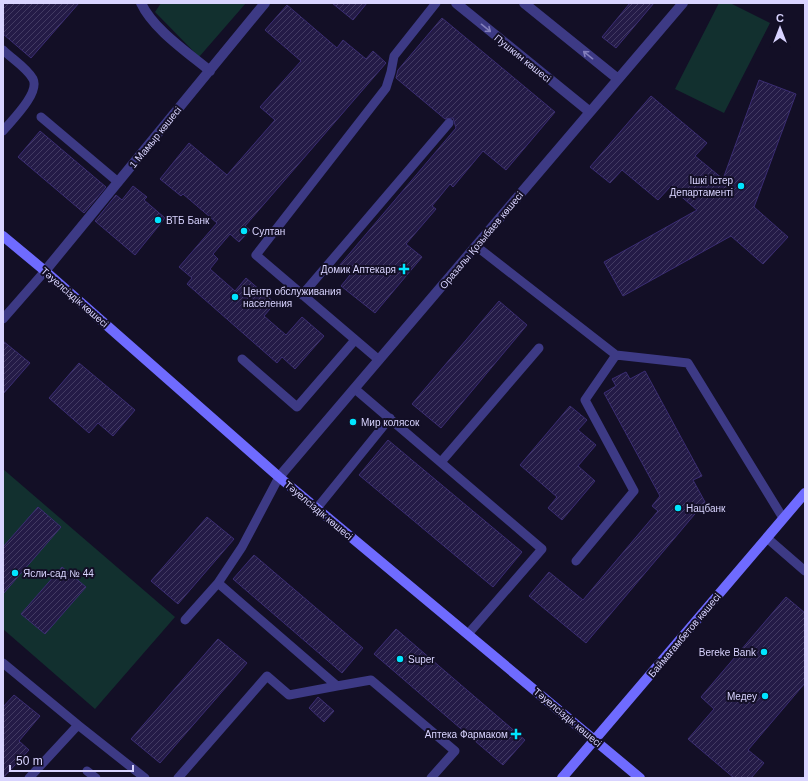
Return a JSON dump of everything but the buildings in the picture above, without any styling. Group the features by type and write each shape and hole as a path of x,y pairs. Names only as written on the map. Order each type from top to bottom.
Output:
{"main road":[{"name":"Тәуелсіздік көшесі","path":"3,236 45,271 279,477 596,739 640,778"},
{"name":"Баймағамбетов көшесі","path":"562,778 805,493"}],"street":[{"path":"141,3 145,12 169,37 210,71"},
{"name":"1 Мамыр көшесі","path":"45,271 265,3"},
{"name":"Пушкин көшесі","path":"456,3 590,112"},
{"path":"524,3 618,79"},
{"name":"Оразалы Қозыбаев көшесі","path":"279,477 683,3"}],"lane":[{"path":"379,360 256,255 386,88 394,56 436,3"},
{"path":"3,50 33,79 34,87 31,96 3,131"},
{"path":"41,116 118,182"},
{"path":"302,295 449,122"},
{"path":"476,246 616,355 688,363 783,518"},
{"path":"3,319 45,271"},
{"path":"242,359 297,408 355,340"},
{"path":"441,462 539,348"},
{"path":"576,561 634,491 585,400 616,355"},
{"path":"355,389 542,549 468,634"},
{"path":"317,508 390,418"},
{"path":"185,620 218,583 242,547 279,477"},
{"path":"767,538 805,571"},
{"path":"218,583 337,686"},
{"path":"3,663 145,778"},
{"path":"178,778 267,676 289,695 371,680 455,751 431,778"},
{"path":"29,778 78,725"},
{"path":"87,771 96,778"}],"green space":[{"path":"161,3 246,3 199,57 155,12"},
{"path":"719,3 730,3 770,23 724,113 675,89"},
{"path":"3,469 175,617 95,709 3,629"}],"place":[{"name":"Ішкі Істер Департаменті","path":"741,186"},
{"name":"ВТБ Банк","path":"158,220"},
{"name":"Султан","path":"244,231"},
{"name":"Домик Аптекаря","path":"404,269"},
{"name":"Центр обслуживания населения","path":"235,297"},
{"name":"Мир колясок","path":"353,422"},
{"name":"Нацбанк","path":"678,508"},
{"name":"Ясли-сад № 44","path":"15,573"},
{"name":"Bereke Bank","path":"764,652"},
{"name":"Super","path":"400,659"},
{"name":"Медеу","path":"765,696"},
{"name":"Аптека Фармаком","path":"516,734"}]}
